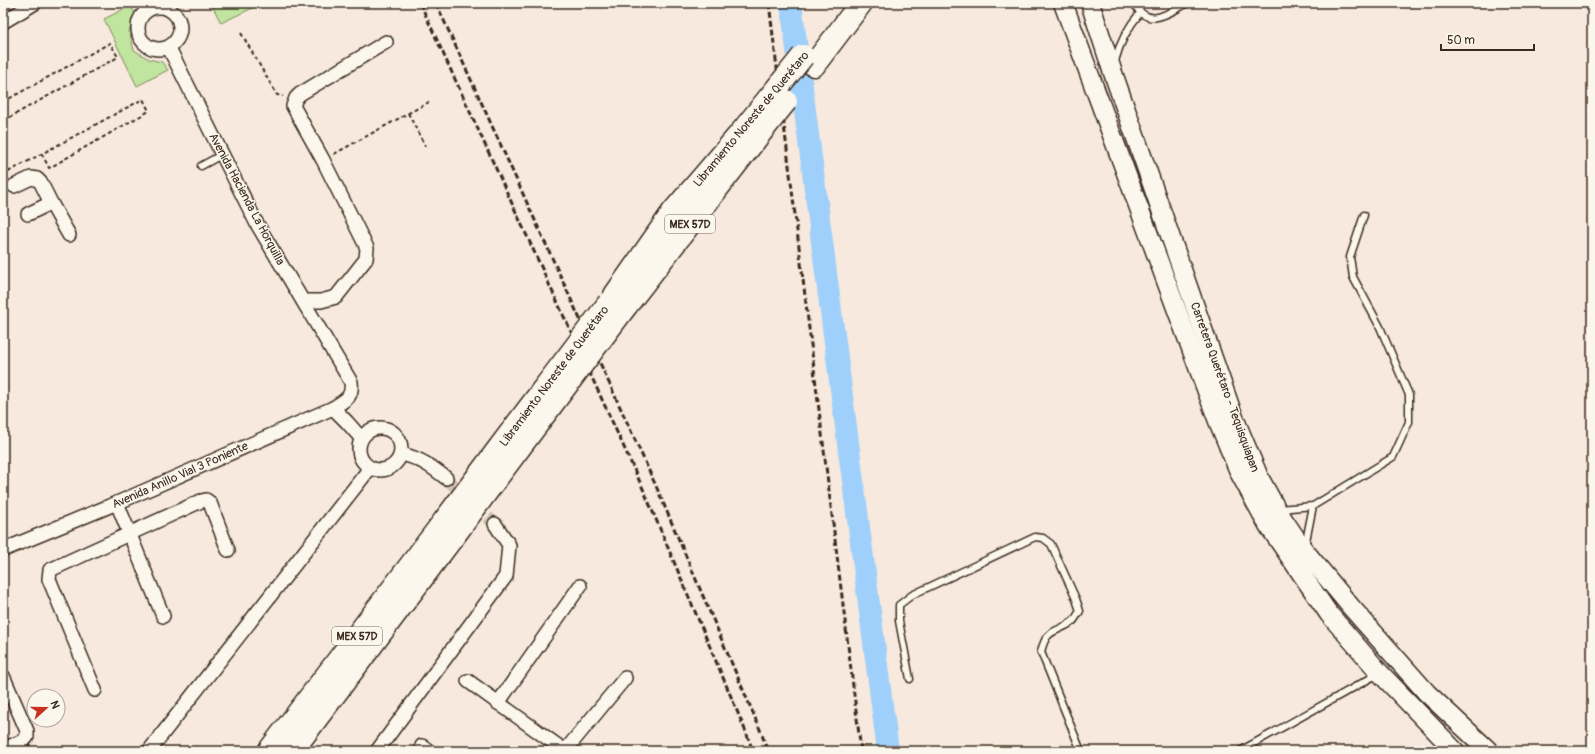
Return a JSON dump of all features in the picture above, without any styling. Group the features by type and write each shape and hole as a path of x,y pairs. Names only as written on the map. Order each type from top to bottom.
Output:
{"highway":[{"name":"Libramiento Noreste de Querétaro","path":"809,61 842,3"},
{"name":"Libramiento Noreste de Querétaro","path":"269,751 450,526 620,301 747,137 809,61 861,3"},
{"name":"Libramiento Noreste de Querétaro","path":"292,751 450,526"}],"main road":[{"name":"Carretera Querétaro - Tequisquiapan","path":"1063,3 1218,421 1240,474 1268,525 1329,614 1380,674 1456,751"},
{"name":"Carretera Querétaro - Tequisquiapan","path":"1090,3 1233,415 1259,477 1276,510 1304,550 1351,607 1427,693 1489,751"}],"street":[{"path":"3,22 35,3"},
{"path":"151,6 161,7 174,12 180,24 178,38 169,48 155,50 148,47 139,36 139,21 142,15 151,6"},
{"path":"303,301 321,301 336,297 366,259 367,248 323,160 293,106 296,98 300,94 386,42"},
{"name":"Avenida Hacienda La Horquilla","path":"169,48 258,224 351,382 352,391"},
{"path":"14,186 31,178 37,179 41,183 50,203 69,235"},
{"path":"28,214 50,203"},
{"name":"Avenida Anillo Vial 3 Poniente","path":"3,550 117,503 333,408 347,399 352,391"},
{"path":"333,408 348,422 361,438"},
{"path":"382,427 397,435 401,443 401,454 394,466 386,470 378,470 370,468 363,462 359,454 358,446 361,438 366,432 374,428 382,427"},
{"path":"401,454 413,456 424,461 446,478"},
{"path":"149,751 370,468"},
{"path":"95,690 49,579 50,570 206,500 210,503 228,550"},
{"path":"117,503 163,616"},
{"path":"377,751 506,576 509,545 495,524"},
{"path":"498,703 580,586"},
{"path":"3,676 27,731 27,737 23,740 3,748"},
{"path":"468,681 565,751 625,678"}],"lane":[{"path":"1134,3 1140,13 1151,18 1165,16 1188,3"},
{"path":"1112,70 1122,39 1129,25 1140,13"},
{"path":"201,166 223,154"},
{"path":"1276,510 1313,506 1393,457 1409,422 1409,395 1380,327 1353,277 1350,257 1364,215"},
{"path":"1304,550 1313,506"},
{"path":"910,679 899,622 899,605 912,595 1035,538 1043,538 1051,544 1080,611 1073,622 1050,632 1044,641 1041,652 1081,751"},
{"path":"1240,751 1380,674"}],"path":[{"path":"241,33 277,96 296,98"},
{"path":"3,102 110,43 118,57 3,121"},
{"path":"8,172 142,99 149,111 49,168 42,154"},
{"path":"323,160 428,102"},
{"path":"408,113 425,146"}],"green space":[{"path":"211,3 263,3 221,23"},
{"path":"130,6 136,14 129,31 134,50 149,59 162,62 168,70 137,86 104,19"}],"waterway":[{"path":"791,3 888,751"}],"tunnel":[{"path":"446,478 495,524"}],"railway":[{"path":"420,3 644,491 753,751"},
{"path":"436,3 656,486 768,751"},
{"path":"769,3 861,751"}]}
